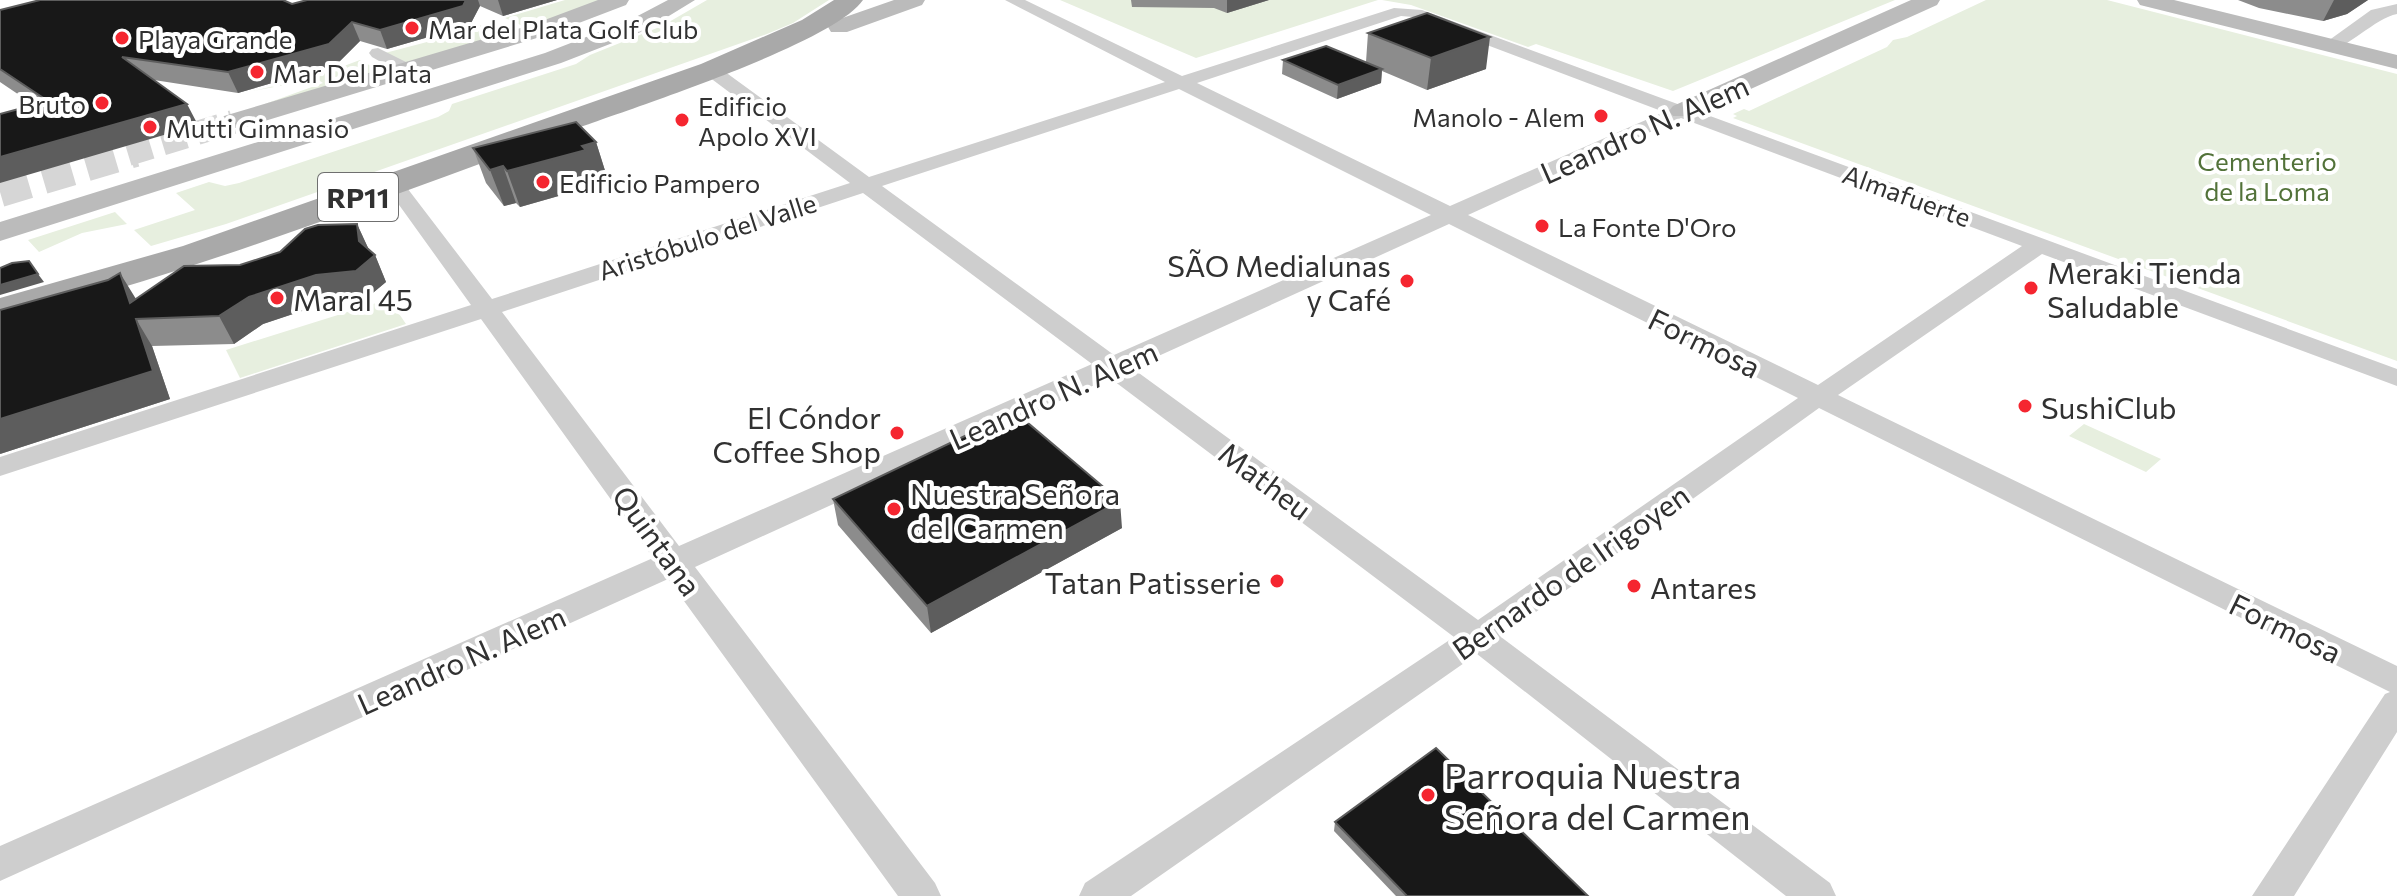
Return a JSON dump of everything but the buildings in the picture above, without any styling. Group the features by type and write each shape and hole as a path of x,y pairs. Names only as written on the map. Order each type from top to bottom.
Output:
{"main road":[{"path":"233,122 542,29 618,0"},
{"path":"0,232 553,58 630,29 684,0"},
{"name":"RP11","path":"0,310 196,254 711,70 811,26 851,0"},
{"name":"RP11","path":"711,70 745,64 839,27 879,0"},
{"path":"839,27 914,0"},
{"name":"Leandro N. Alem","path":"1682,111 1929,0"},
{"path":"2148,0 2336,41 2397,50"},
{"path":"2195,0 2397,62"}],"street":[{"name":"Formosa","path":"1013,0 2397,681"},
{"path":"2336,41 2377,13 2397,9"},
{"name":"Aristóbulo del Valle","path":"0,467 1394,12 1416,13"},
{"name":"Almafuerte","path":"1416,13 2397,378"},
{"path":"378,53 408,70"},
{"name":"Matheu","path":"711,70 1478,637 1816,896"},
{"name":"Leandro N. Alem","path":"0,864 676,564 1682,111"},
{"name":"Quintana","path":"394,184 921,896"},
{"name":"Bernardo de Irigoyen","path":"1099,896 1478,637 1817,397 2039,245"},
{"path":"0,332 115,299 110,280"},
{"path":"2272,896 2397,703"}],"green space":[{"path":"565,0 600,0 527,28 505,18"},
{"path":"707,0 829,0 793,23 767,34 226,224 151,246 134,230 195,210 176,193 209,182 225,186 239,183 438,117 449,111 452,104 576,64 590,55 662,26"},
{"path":"1060,0 1378,0 1196,58"},
{"path":"1382,0 1895,0 1673,91 1536,44 1528,47 1411,5"},
{"name":"Cementerio de la Loma","path":"1986,0 2107,0 2397,74 2397,361 1733,118 1737,116 1733,114 1744,109 1749,111 1887,47 1893,40 1907,37"},
{"path":"491,22 513,32 406,64 385,53 446,37"},
{"path":"360,60 380,71 262,105 323,83 317,79 253,91 317,76"},
{"path":"115,212 127,224 82,233 39,252 28,240"},
{"path":"389,299 406,324 240,378 226,350"},
{"path":"2084,424 2161,459 2146,472 2069,436"}],"tunnel":[{"path":"128,154 233,122"},
{"path":"0,192 135,152"}],"place":[{"name":"Mar del Plata Golf Club","path":"412,28"},
{"name":"Playa Grande","path":"122,38"},
{"name":"Mar Del Plata","path":"257,72"},
{"name":"Bruto","path":"102,103"},
{"name":"Manolo - Alem","path":"1601,116"},
{"name":"Edificio Apolo XVI","path":"682,120"},
{"name":"Mutti Gimnasio","path":"150,127"},
{"name":"Edificio Pampero","path":"543,182"},
{"name":"La Fonte D'Oro","path":"1542,226"},
{"name":"SÃO Medialunas y Café","path":"1407,281"},
{"name":"Meraki Tienda Saludable","path":"2031,288"},
{"name":"Maral 45","path":"277,298"},
{"name":"SushiClub","path":"2025,406"},
{"name":"El Cóndor Coffee Shop","path":"897,433"},
{"name":"Nuestra Señora del Carmen","path":"894,509"},
{"name":"Tatan Patisserie","path":"1277,581"},
{"name":"Antares","path":"1634,586"},
{"name":"Parroquia Nuestra Señora del Carmen","path":"1428,795"}]}
